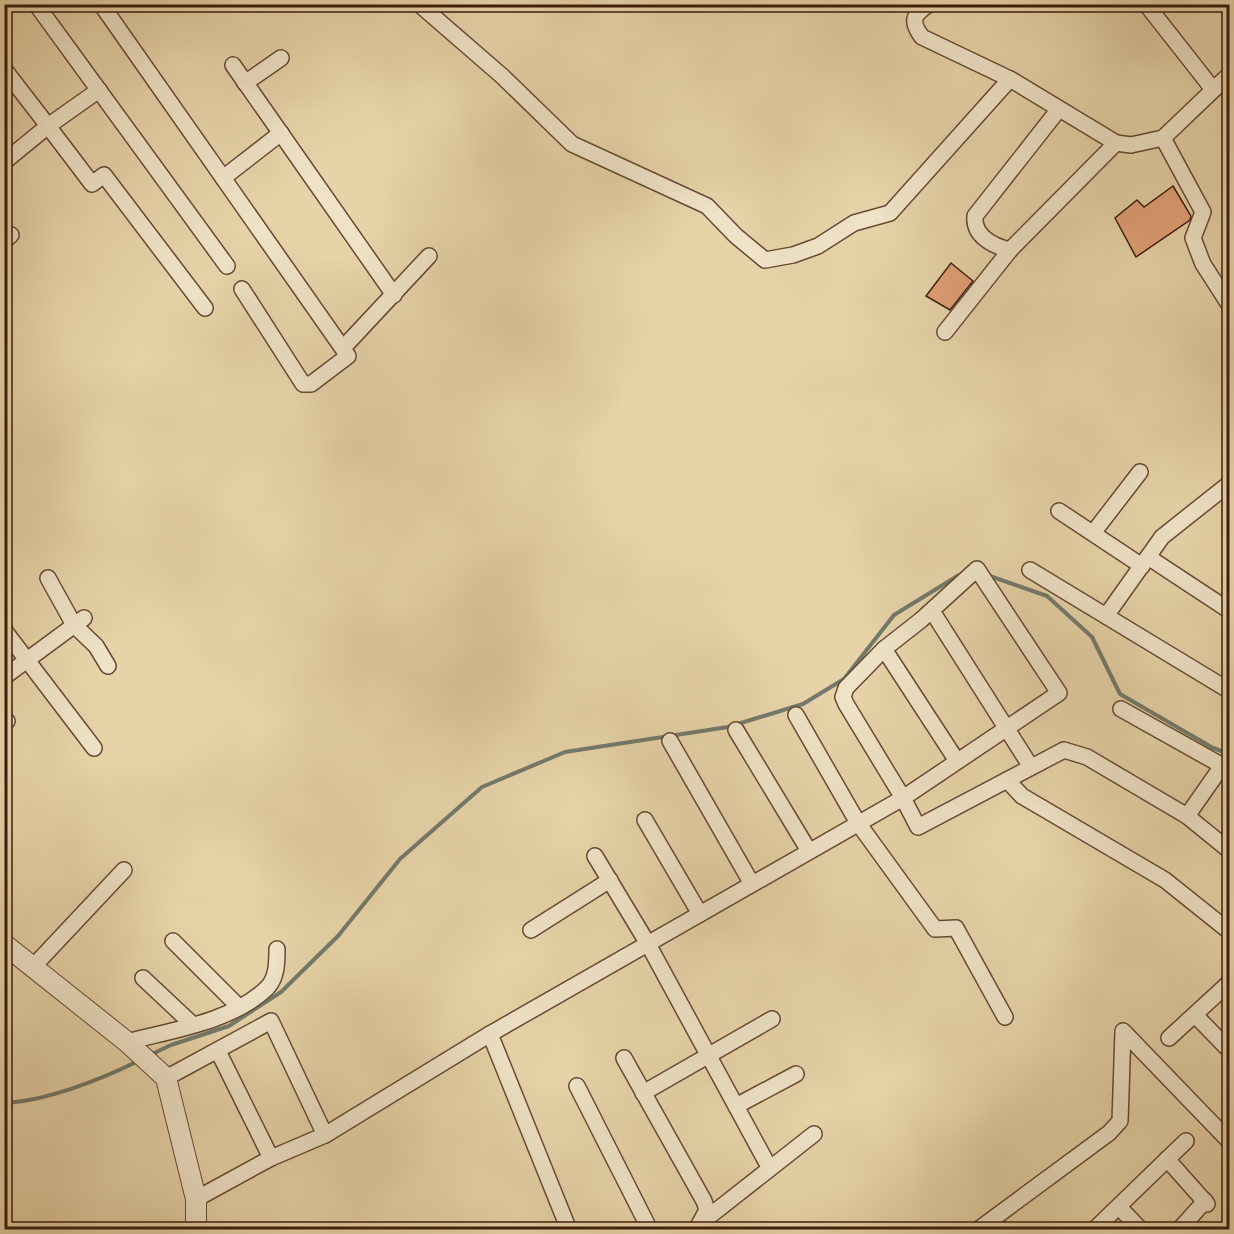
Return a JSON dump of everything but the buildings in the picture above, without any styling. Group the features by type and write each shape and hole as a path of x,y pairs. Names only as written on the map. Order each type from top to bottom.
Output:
{"street":[{"path":"36,4 227,266"},
{"path":"101,4 348,356 311,384 303,384 242,289"},
{"path":"419,4 502,76 572,144 707,206 736,236 765,260 794,255 818,246 854,223 890,213 1010,79"},
{"path":"929,4 916,13 913,19 914,27 922,37 1010,79 1116,143 1131,145 1163,138 1212,88 1230,74"},
{"path":"1146,4 1212,88"},
{"path":"246,83 281,58"},
{"path":"233,65 394,295"},
{"path":"4,69 92,184 105,175 205,308"},
{"path":"4,162 48,126 99,90"},
{"path":"1010,250 998,247 983,238 974,225 975,216 1059,109"},
{"path":"223,178 281,133"},
{"path":"1163,138 1203,212 1193,238 1203,264 1230,306"},
{"path":"945,332 1010,250 1116,143"},
{"path":"343,348 429,256"},
{"path":"1093,533 1140,472"},
{"path":"1106,616 1162,537 1230,483"},
{"path":"1059,511 1093,533 1230,610"},
{"path":"196,1199 271,1158 325,1135 490,1034 903,798 1059,693 977,568 932,611 884,650 846,688 843,697 903,798 918,827 1064,750 1072,751 1188,816 1230,851"},
{"path":"1030,570 1230,691"},
{"path":"48,578 108,666"},
{"path":"932,611 1031,767"},
{"path":"4,677 79,622"},
{"path":"4,630 94,748"},
{"path":"884,650 957,761"},
{"path":"1120,709 1226,768 1188,816"},
{"path":"796,715 858,823 935,929 956,928 1005,1017"},
{"path":"736,730 809,851"},
{"path":"670,741 752,884"},
{"path":"1008,780 1023,796 1165,880 1230,932"},
{"path":"645,820 700,914"},
{"path":"595,856 648,944 769,1167"},
{"path":"32,968 124,870"},
{"path":"531,930 610,880"},
{"path":"173,940 238,1007"},
{"path":"4,944 127,1042 163,1075 196,1199 195,1230"},
{"path":"127,1042 192,1024 238,1007 268,987 278,967 277,949"},
{"path":"142,978 192,1024"},
{"path":"1169,1038 1230,982"},
{"path":"1195,1015 1230,1052"},
{"path":"643,1093 772,1019"},
{"path":"163,1075 218,1051 271,1021 298,1072 325,1135"},
{"path":"979,1229 1109,1133 1120,1120 1124,1031 1230,1142"},
{"path":"490,1034 569,1230"},
{"path":"218,1051 271,1158"},
{"path":"624,1058 704,1201 707,1210 699,1226"},
{"path":"736,1106 796,1074"},
{"path":"577,1086 651,1230"},
{"path":"699,1226 769,1167 814,1134"},
{"path":"1094,1230 1186,1141"},
{"path":"1167,1159 1206,1203 1179,1230"},
{"path":"1119,1207 1141,1230"}],"waterway":[{"path":"150,1055 171,1045 229,1026 281,992 338,936 400,859 482,787 565,752 728,727 803,704 844,679 894,615 959,575 964,575"},
{"path":"987,575 1047,596 1092,637 1120,694 1213,748 1230,754"},
{"path":"4,1103 55,1094 138,1061"}]}
